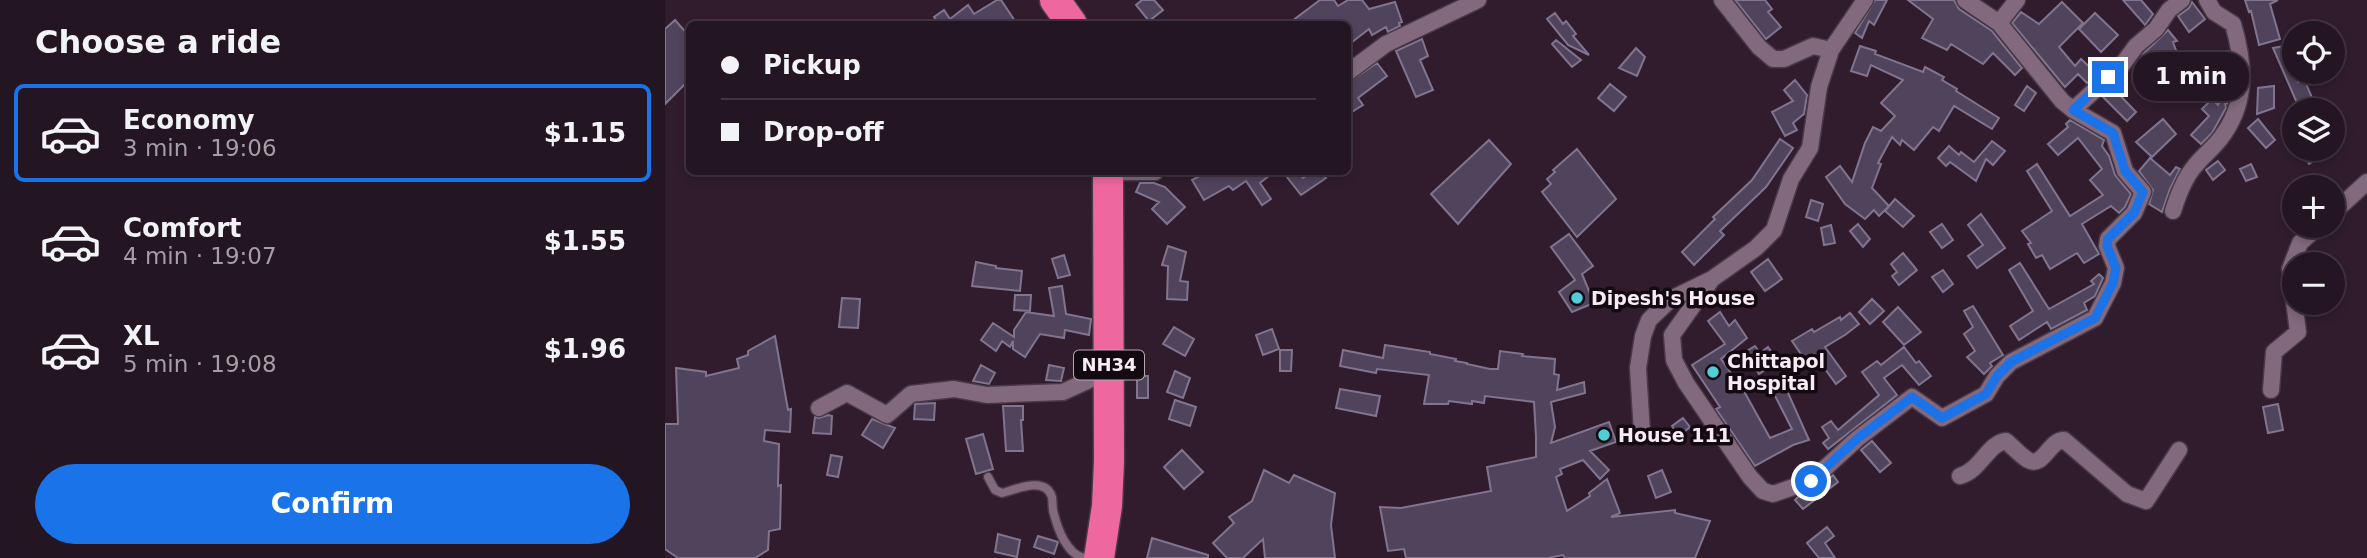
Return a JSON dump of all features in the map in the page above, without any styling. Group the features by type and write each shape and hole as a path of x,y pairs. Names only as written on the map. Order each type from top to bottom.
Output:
{"highway":[{"name":"NH34","path":"1098,558 1107,506 1110,175"}],"street":[{"path":"1351,71 1386,44 1478,0"},
{"path":"1722,0 1759,47 1773,58 1784,59 1813,47 1832,50"},
{"path":"1642,433 1638,368 1643,336 1649,320 1671,299 1712,279 1756,248 1774,230 1791,180 1810,148 1819,87 1832,50 1865,0"},
{"path":"1712,279 1672,335 1674,360 1686,383 1749,477 1763,491 1773,494 1811,481 1857,439 1912,397 1942,418 1986,394 1997,376 2011,362 2095,318 2113,283 2116,268 2107,246 2108,239 2134,213 2143,192 2125,171 2113,133 2062,101 1999,23 1965,0"},
{"path":"1999,23 2017,0"},
{"path":"2073,110 2122,65 2136,46 2156,29 2169,10 2182,0"},
{"path":"2173,211 2193,168 2221,138 2233,115 2243,81 2240,48 2233,24 2214,12 2207,0"},
{"path":"2345,202 2367,182"},
{"path":"2271,390 2274,352 2298,332 2290,269 2300,243 2306,238"},
{"path":"819,408 847,393 887,415 911,394 954,390 987,395 1063,391 1109,371"},
{"path":"1960,475 1978,466 2001,441 2006,441 2030,462 2035,462 2040,460 2054,442 2064,440 2127,494 2146,501 2179,450"}],"lane":[{"path":"988,477 995,490 1002,493 1031,485 1046,489 1051,495 1053,513 1069,550 1084,558"}],"building":[{"path":"1001,0 1015,21 937,21 934,17 944,10 950,19 968,5 974,14"},
{"path":"1142,0 1154,0 1163,10 1149,21 1136,5"},
{"path":"1320,0 1334,0 1338,6 1348,0 1362,0 1369,9 1395,2 1402,22 1388,32 1386,27 1372,35 1369,29 1351,43 1351,21 1292,21"},
{"path":"1735,0 1765,0 1772,9 1768,12 1781,27 1766,39"},
{"path":"1875,0 1887,0 1874,25 1869,21 1862,38 1855,33"},
{"path":"1908,0 1954,0 1959,9 1992,31 2022,68 2015,75 1993,53 1983,64 1951,44 1947,50 1922,38 1933,19"},
{"path":"2123,0 2141,0 2153,14 2145,25"},
{"path":"2245,0 2278,0 2270,4 2280,39 2259,45 2251,11 2249,12"},
{"path":"2062,2 2083,23 2059,47 2075,66 2081,59 2097,74 2087,83 2078,74 2065,87 2012,23 2021,12 2039,24"},
{"path":"2192,2 2205,19 2189,32 2178,16 2189,8"},
{"path":"1555,13 1563,24 1566,21 1576,34 1573,36 1589,55 1568,45 1547,19"},
{"path":"2095,13 2118,35 2101,52 2079,29"},
{"path":"675,20 686,33 686,83 665,104 665,29"},
{"path":"2168,30 2177,41 2173,42 2179,59 2190,65 2175,90 2163,84 2142,55"},
{"path":"1422,39 1428,56 1420,60 1433,90 1416,97 1396,51"},
{"path":"1556,40 1581,60 1572,67 1552,44"},
{"path":"1860,46 1923,72 1925,67 1944,77 1942,80 1957,89 1956,91 1999,118 1992,129 1954,106 1939,131 1933,127 1914,150 1902,140 1900,145 1892,137 1878,163 1881,164 1872,188 1889,206 1879,216 1874,210 1865,219 1845,204 1826,177 1840,166 1852,182 1873,127 1881,131 1895,116 1881,103 1903,80 1871,65 1867,76 1851,71"},
{"path":"2282,46 2282,69 2273,48"},
{"path":"1636,48 1645,57 1637,76 1619,68"},
{"path":"2229,51 2230,64 2219,67 2215,54"},
{"path":"1377,63 1387,76 1358,98 1363,105 1351,112 1351,80"},
{"path":"2231,79 2227,103 2224,98 2226,108 2212,133 2201,144 2191,135 2209,116 2202,109 2212,99 2218,105"},
{"path":"1795,80 1807,95 1804,114 1793,123 1797,130 1785,136 1772,112 1793,101 1784,90"},
{"path":"1610,84 1626,97 1614,111 1598,98"},
{"path":"2289,84 2306,84 2312,98 2295,98"},
{"path":"2027,86 2036,93 2024,111 2015,105"},
{"path":"2274,86 2274,108 2257,114 2258,88"},
{"path":"2113,88 2136,112 2127,121 2103,97"},
{"path":"2163,119 2176,134 2152,157 2136,142"},
{"path":"2258,119 2275,140 2266,148 2248,128"},
{"path":"2070,120 2104,140 2102,146 2109,156 2115,175 2131,194 2119,213 2111,206 2082,224 2099,254 2084,263 2077,253 2050,269 2042,255 2036,258 2028,244 2031,243 2022,231 2052,211 2027,171 2037,164 2070,216 2103,195 2090,180 2102,169 2078,138 2058,155 2048,144 2068,127 2066,124"},
{"path":"1780,139 1793,148 1766,187 1720,231 1724,235 1694,265 1682,252 1715,219 1713,217 1752,180"},
{"path":"1489,140 1511,164 1458,224 1431,194"},
{"path":"1992,141 2005,151 1993,165 1986,159 1976,181 1950,162 1946,166 1938,158 1949,146 1959,155 1961,152 1974,162"},
{"path":"1577,149 1616,199 1577,237 1542,192 1551,184 1547,179 1555,172 1553,170"},
{"path":"2150,158 2170,175 2176,167 2180,169 2162,212 2149,204 2153,190 2139,171"},
{"path":"2218,161 2225,170 2213,180 2206,170"},
{"path":"2251,164 2257,177 2246,181 2240,169"},
{"path":"1201,175 1270,175 1260,183 1271,199 1262,205 1246,181 1233,190 1229,186 1204,200 1192,180"},
{"path":"1285,175 1300,175 1303,178 1308,175 1324,175 1326,178 1301,195"},
{"path":"1140,183 1154,183 1165,187 1185,207 1167,224 1152,209 1159,202 1136,192"},
{"path":"1895,199 1914,216 1903,227 1885,211"},
{"path":"1811,200 1823,204 1818,221 1806,217"},
{"path":"1981,214 2005,248 1977,268 1968,256 1983,245 1968,225"},
{"path":"1858,224 1870,239 1863,247 1850,231"},
{"path":"1942,224 1953,240 1942,248 1930,232"},
{"path":"1831,225 1835,243 1824,245 1821,228"},
{"path":"1569,234 1593,266 1582,274 1594,303 1572,312 1559,292 1575,280 1551,247"},
{"path":"1168,246 1186,252 1180,281 1188,282 1187,300 1167,299 1168,266 1162,265"},
{"path":"1903,253 1917,270 1899,285 1892,276 1897,272 1891,264"},
{"path":"1064,255 1070,275 1058,278 1052,259"},
{"path":"1768,259 1782,279 1765,291 1751,272"},
{"path":"976,262 1022,271 1020,291 972,286"},
{"path":"2020,263 2049,309 2094,284 2091,281 2099,274 2103,278 2095,296 2084,303 2087,310 2051,329 2047,322 2019,340 2010,326 2033,311 2009,270"},
{"path":"1943,270 1953,284 1943,292 1932,277"},
{"path":"1062,286 1066,314 1091,319 1089,335 1065,330 1064,338 1040,334 1025,357 1013,349 1013,341 1010,347 1002,341 996,351 981,340 993,323 1014,337 1014,330 1026,312 1054,316 1049,288"},
{"path":"1015,295 1031,295 1030,311 1014,310"},
{"path":"842,298 860,299 858,328 839,327"},
{"path":"1872,299 1884,311 1870,324 1859,312"},
{"path":"1973,306 2003,355 1990,363 1992,366 1984,374 1967,357 1975,351 1964,334 1973,327 1964,311"},
{"path":"1898,307 1921,332 1904,345 1883,322"},
{"path":"1720,312 1729,326 1735,320 1747,338 1721,359 1745,393 1770,438 1792,429 1773,392 1785,386 1809,440 1793,445 1755,466 1716,409 1720,407 1692,365 1725,344 1708,321"},
{"path":"1850,313 1859,324 1825,347 1846,376 1836,384 1814,354 1805,360 1792,341 1840,317 1841,320"},
{"path":"1174,327 1194,339 1185,356 1163,344"},
{"path":"1272,329 1279,349 1263,355 1256,335"},
{"path":"775,336 788,410 791,409 790,432 765,430 764,441 779,444 780,529 769,531 768,550 755,558 678,558 665,549 665,424 678,424 676,368 706,372 706,376 739,368 737,359 748,355 748,351"},
{"path":"1385,345 1430,352 1490,369 1498,369 1500,351 1555,359 1554,374 1559,375 1557,390 1584,382 1585,393 1551,402 1555,427 1551,443 1609,422 1616,442 1590,451 1609,470 1600,479 1583,460 1560,469 1562,474 1556,477 1567,511 1590,496 1589,493 1607,479 1620,513 1611,517 1675,510 1675,513 1710,521 1695,558 1565,558 1563,555 1548,558 1406,558 1404,549 1388,551 1380,507 1401,508 1491,491 1487,467 1536,457 1536,437 1534,402 1485,396 1484,403 1449,401 1448,404 1424,404 1429,375 1377,369 1376,373 1340,366 1343,350 1383,358"},
{"path":"1755,346 1760,353 1768,347 1778,361 1759,374 1745,352"},
{"path":"1904,347 1916,363 1919,361 1931,376 1919,385 1902,365 1884,378 1897,395 1828,449 1823,443 1829,438 1822,427 1831,421 1838,430 1879,395 1862,372 1877,361 1881,365"},
{"path":"1280,350 1292,350 1291,371 1280,371"},
{"path":"981,365 995,373 989,384 973,381"},
{"path":"1049,365 1064,368 1061,381 1046,380"},
{"path":"1175,371 1190,378 1183,398 1167,392"},
{"path":"1137,376 1148,376 1148,398 1137,398"},
{"path":"1340,389 1380,396 1376,416 1336,408"},
{"path":"1175,400 1196,407 1190,426 1169,419"},
{"path":"935,403 934,420 914,419 915,404"},
{"path":"2278,404 2283,430 2268,433 2263,407"},
{"path":"1003,406 1023,406 1023,451 1006,451"},
{"path":"832,416 831,434 813,433 815,417"},
{"path":"1683,418 1690,427 1679,436 1672,426"},
{"path":"872,419 895,428 883,448 862,435"},
{"path":"983,434 993,469 976,474 966,439"},
{"path":"1872,441 1891,463 1880,472 1861,450"},
{"path":"1182,450 1203,472 1184,489 1164,467"},
{"path":"831,455 842,457 838,477 827,475"},
{"path":"1264,470 1289,483 1294,475 1335,493 1331,525 1335,558 1265,558 1263,539 1243,558 1227,558 1213,543 1234,523 1229,517 1252,501"},
{"path":"1662,470 1671,492 1656,498 1648,476"},
{"path":"1833,475 1838,482 1803,509 1795,500 1818,489"},
{"path":"1827,527 1834,536 1825,543 1835,558 1819,558 1807,543"},
{"path":"998,534 1020,540 1017,557 995,552"},
{"path":"1038,536 1058,542 1054,554 1034,547"},
{"path":"1152,538 1208,555 1208,558 1147,558"}],"place":[{"name":"Dipesh's House","path":"1577,298"},
{"name":"Chittapol Hospital","path":"1713,372"},
{"name":"House 111","path":"1604,435"}],"route":[{"path":"1811,481 1857,439 1912,397 1942,418 1986,394 1997,376 2011,362 2095,318 2113,283 2116,268 2107,246 2108,239 2130,214 2134,213 2143,192 2125,171 2113,133 2073,110 2108,77"}]}
